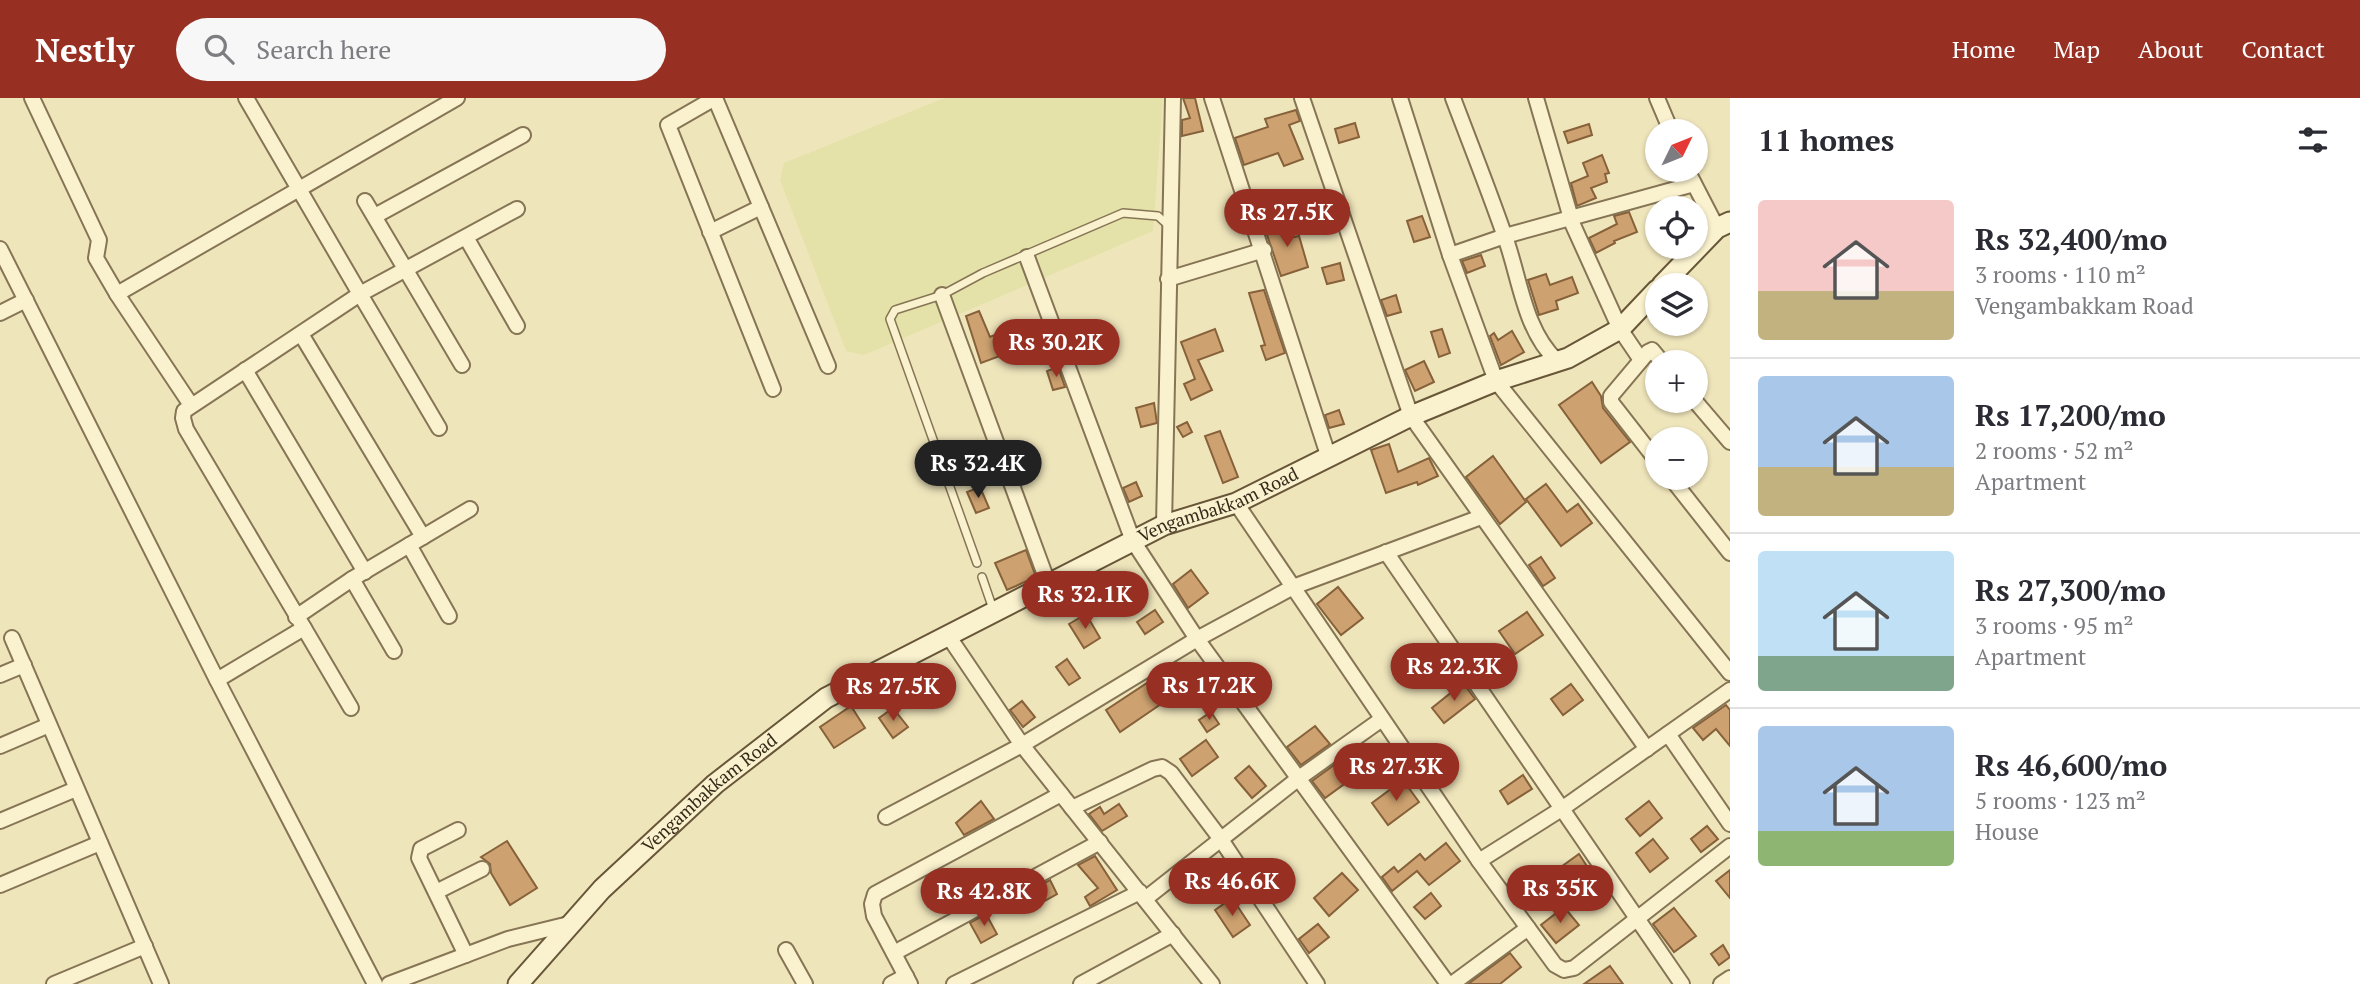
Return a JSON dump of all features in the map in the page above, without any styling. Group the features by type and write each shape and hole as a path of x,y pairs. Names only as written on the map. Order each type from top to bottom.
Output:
{"main road":[{"path":"1674,273 1724,225"},
{"path":"1620,330 1645,303"},
{"name":"Vengambakkam Road","path":"518,984 602,889 715,784 816,706 947,634 1164,525 1236,503 1411,416 1496,381 1558,361 1620,330"}],"street":[{"path":"32,98 99,240 96,258 191,405"},
{"path":"246,98 439,428"},
{"path":"117,294 300,191 457,98"},
{"path":"772,389 668,125 715,98 828,366"},
{"path":"1164,525 1173,98"},
{"path":"1212,98 1264,250 1328,455"},
{"path":"1302,98 1411,416 1647,749"},
{"path":"1400,98 1450,255 1496,381 1730,673"},
{"path":"1453,98 1505,236 1538,339 1558,361"},
{"path":"1536,98 1573,219 1620,330 1641,360"},
{"path":"1657,98 1666,119"},
{"path":"375,216 523,135"},
{"path":"1450,255 1505,236 1694,184 1724,225"},
{"path":"365,201 462,365"},
{"path":"710,232 761,207"},
{"path":"351,708 186,429 184,411 360,294 467,239 517,209"},
{"path":"467,239 517,326"},
{"path":"0,249 217,680 375,984"},
{"path":"1168,279 1264,250"},
{"path":"1027,257 1133,541 1197,639 1450,984 1528,928"},
{"path":"942,295 1048,583"},
{"path":"0,313 26,300"},
{"path":"301,334 423,537"},
{"path":"1645,356 1611,396 1611,401 1645,445"},
{"path":"245,370 358,575 394,651"},
{"path":"1705,413 1730,442"},
{"path":"1680,490 1730,553"},
{"path":"1236,503 1479,861 1555,965 1564,970 1574,968 1730,846"},
{"path":"217,680 300,622 358,575 470,509"},
{"path":"886,817 1022,745 1197,639 1293,587 1481,517"},
{"path":"410,545 449,616"},
{"path":"1385,551 1682,984"},
{"path":"947,634 1022,745 1209,983"},
{"path":"12,638 161,984"},
{"path":"0,675 24,664"},
{"path":"1479,861 1563,808 1730,690"},
{"path":"954,984 1142,896 1382,719"},
{"path":"0,746 49,725"},
{"path":"1668,734 1730,824"},
{"path":"1072,808 1162,767 1171,773 1220,838 1317,984"},
{"path":"0,821 76,789"},
{"path":"891,984 908,980 874,916 872,904 875,894 1061,794"},
{"path":"458,830 419,853 466,954"},
{"path":"894,953 1100,842"},
{"path":"0,885 100,843"},
{"path":"436,892 482,869"},
{"path":"389,984 508,939 569,924"},
{"path":"1081,984 1173,934"},
{"path":"54,984 145,946"},
{"path":"786,950 805,984"},
{"path":"1721,984 1730,978"}],"lane":[{"path":"977,564 890,319 895,310 942,295 984,273 1027,257 1123,213 1157,216 1169,226"},
{"path":"982,577 994,611"}],"shaded area":[{"path":"944,98 1163,98 1153,231 864,355 846,351 780,180 784,163"}],"building":[{"path":"1183,98 1195,98 1203,131 1182,136 1182,120 1190,118"},
{"path":"1296,110 1300,121 1289,125 1303,159 1284,166 1278,153 1244,165 1235,138 1268,127 1265,119"},
{"path":"1355,123 1359,137 1339,143 1335,129"},
{"path":"1589,124 1592,135 1568,143 1564,132"},
{"path":"1602,155 1609,173 1605,174 1607,182 1591,188 1596,198 1577,206 1571,183 1588,176 1583,163"},
{"path":"1629,212 1637,232 1614,241 1615,243 1596,253 1589,238 1617,224 1614,216"},
{"path":"1422,216 1430,237 1414,242 1407,221"},
{"path":"1290,222 1294,237 1299,236 1308,267 1281,276 1265,229"},
{"path":"1481,255 1485,266 1467,273 1462,261"},
{"path":"1340,263 1344,280 1327,284 1322,268"},
{"path":"1546,274 1550,285 1572,277 1578,293 1556,301 1558,309 1539,315 1528,280"},
{"path":"1264,290 1285,353 1266,360 1261,346 1265,345 1249,293"},
{"path":"1396,295 1401,312 1387,316 1381,300"},
{"path":"979,311 990,337 1009,329 1016,350 981,363 966,316"},
{"path":"1215,329 1223,351 1198,360 1212,390 1191,400 1184,384 1195,379 1181,342"},
{"path":"1442,329 1450,353 1439,357 1431,332"},
{"path":"1512,331 1524,352 1501,365 1490,336 1494,333 1498,340"},
{"path":"1424,361 1434,382 1415,391 1405,370"},
{"path":"1058,367 1065,387 1053,390 1047,371"},
{"path":"1592,382 1601,396 1603,408 1630,442 1601,463 1559,405"},
{"path":"1154,403 1157,423 1141,427 1136,408"},
{"path":"1339,410 1344,424 1329,428 1325,415"},
{"path":"1187,422 1192,432 1183,437 1177,427"},
{"path":"1220,431 1238,477 1223,483 1205,436"},
{"path":"1389,444 1398,472 1429,458 1438,476 1418,485 1417,482 1386,493 1371,450"},
{"path":"1493,456 1526,502 1500,524 1466,477"},
{"path":"1136,482 1142,496 1129,502 1123,488"},
{"path":"1546,484 1567,512 1578,504 1592,523 1561,546 1526,499"},
{"path":"980,487 989,508 976,513 967,492"},
{"path":"1026,550 1036,577 1007,590 995,563"},
{"path":"1541,557 1555,578 1543,586 1529,565"},
{"path":"1191,570 1208,593 1188,608 1173,584"},
{"path":"1338,587 1363,618 1341,635 1317,604"},
{"path":"1155,610 1163,622 1145,634 1137,622"},
{"path":"1527,612 1543,635 1515,654 1499,631"},
{"path":"1086,614 1100,638 1084,648 1069,624"},
{"path":"1067,659 1080,678 1069,685 1056,667"},
{"path":"1147,683 1161,704 1120,732 1106,710"},
{"path":"1463,683 1475,699 1444,723 1432,708"},
{"path":"1571,684 1583,700 1563,715 1551,699"},
{"path":"1022,701 1035,717 1023,727 1010,710"},
{"path":"1726,705 1730,710 1730,746 1716,729 1703,740 1693,728"},
{"path":"851,706 865,728 834,748 820,727"},
{"path":"893,708 908,727 893,738 879,718"},
{"path":"1211,712 1219,724 1207,732 1199,720"},
{"path":"1315,726 1330,744 1301,765 1287,747"},
{"path":"1206,740 1218,757 1192,776 1180,759"},
{"path":"1341,760 1354,777 1325,798 1312,781"},
{"path":"1249,766 1266,786 1252,798 1235,778"},
{"path":"1523,775 1532,789 1508,804 1500,791"},
{"path":"1403,780 1419,802 1388,825 1372,803"},
{"path":"981,801 994,819 964,835 956,823"},
{"path":"1649,801 1662,818 1640,836 1626,819"},
{"path":"1119,804 1127,816 1102,831 1089,814 1100,807 1104,814"},
{"path":"1707,826 1718,839 1701,852 1691,839"},
{"path":"1653,839 1668,858 1650,872 1636,853"},
{"path":"507,841 537,888 510,905 491,873 490,864 481,857"},
{"path":"1446,843 1460,861 1429,885 1417,871 1392,891 1382,877 1394,867 1398,872 1420,854 1425,860"},
{"path":"1579,854 1592,874 1568,891 1554,872"},
{"path":"1095,856 1117,890 1090,906 1085,897 1098,888 1078,865"},
{"path":"1730,870 1730,898 1716,881"},
{"path":"1342,873 1358,890 1329,916 1314,898"},
{"path":"1050,880 1057,894 1041,903 1033,889"},
{"path":"953,886 965,904 951,912 939,895"},
{"path":"1431,893 1441,906 1425,919 1414,907"},
{"path":"1232,898 1250,925 1233,937 1215,910"},
{"path":"1564,907 1579,925 1556,943 1541,925"},
{"path":"1674,908 1696,936 1674,952 1653,924"},
{"path":"986,914 997,934 981,943 970,923"},
{"path":"1318,924 1329,937 1309,953 1299,939"},
{"path":"1723,945 1730,957 1719,965 1711,954"},
{"path":"1510,953 1521,967 1500,984 1468,984"},
{"path":"1610,966 1623,984 1584,984"}]}
